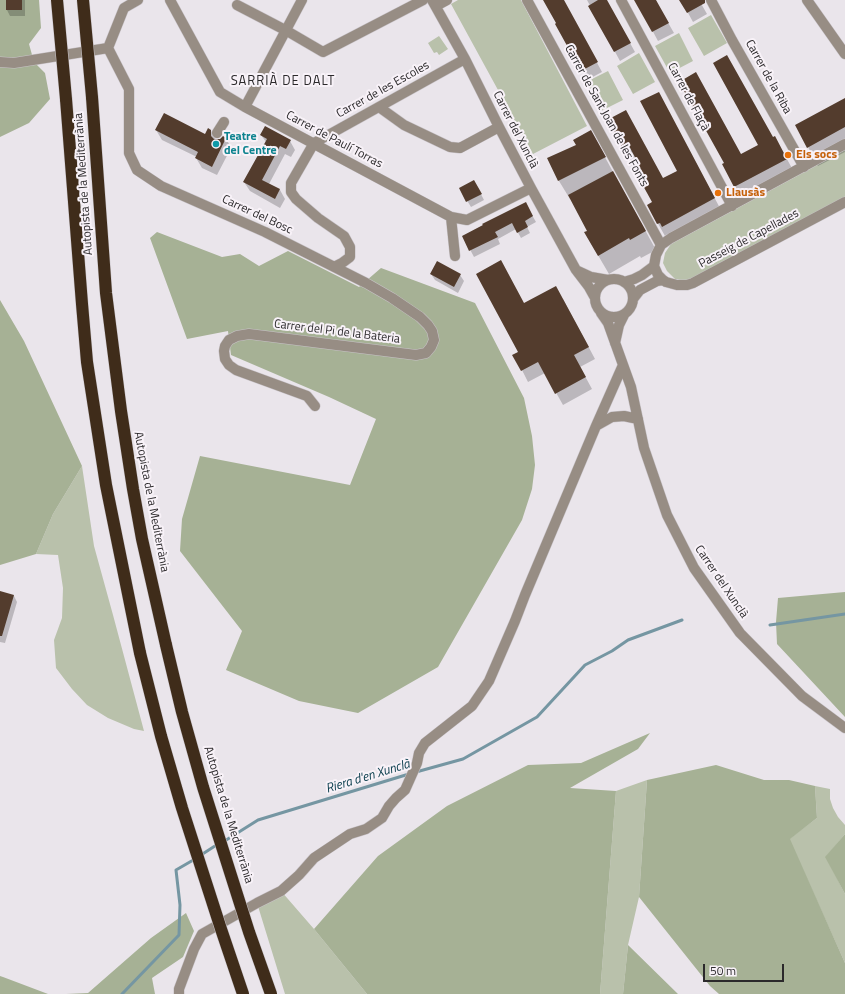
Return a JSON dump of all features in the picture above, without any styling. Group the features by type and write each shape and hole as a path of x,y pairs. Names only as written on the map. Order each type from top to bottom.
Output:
{"highway":[{"name":"Autopista de la Mediterrània","path":"57,0 87,362 106,485 140,653 161,736 216,915 243,994"},
{"name":"Autopista de la Mediterrània","path":"83,0 92,97 106,293 120,412 139,525 182,712 203,787 249,932 271,994"}],"street":[{"path":"0,62 14,63 108,48 124,8 138,0"},
{"name":"Carrer de Paulí Torras","path":"170,0 220,92 245,107 452,217 466,220 531,188"},
{"path":"245,107 287,31 302,0"},
{"path":"237,5 323,52 423,0"},
{"path":"434,3 447,0"},
{"name":"Carrer de Sant Joan de les Fonts","path":"527,0 661,245"},
{"name":"Carrer de Flaçà","path":"621,0 732,206"},
{"name":"Carrer de la Riba","path":"711,0 804,167"},
{"path":"807,0 845,54"},
{"name":"Carrer del Xunclà","path":"434,3 465,59 498,127 531,188 576,270 594,296"},
{"name":"Carrer del Bosc","path":"108,48 129,89 129,152 137,170 161,186 265,232 334,267"},
{"name":"Carrer de les Escoles","path":"314,143 465,59"},
{"path":"379,107 404,125 450,147 460,148 498,127"},
{"path":"218,133 224,122"},
{"path":"314,143 291,183 291,192 296,199 318,218 344,236 350,247 350,257 342,264 334,267"},
{"path":"663,280 658,275 654,266 656,255 661,245 671,238 845,144"},
{"name":"Passeig de Capellades","path":"663,280 677,285 687,285 693,283 845,202"},
{"path":"452,217 455,256"},
{"path":"624,282 642,275 654,266"},
{"name":"Carrer del Pi de la Bateria","path":"315,406 307,396 236,370 229,365 225,359 224,351 229,340 237,336 249,334 416,355 426,353 434,340 432,331 420,317 366,283 334,267"},
{"path":"576,270 590,277 608,280 616,279 624,282 632,292 633,299"},
{"path":"608,280 600,285 595,292 594,296 597,308 601,313 612,318 624,315"},
{"path":"615,343 619,325 624,315 630,309 633,299 640,290 657,281 663,280"},
{"name":"Carrer del Xunclà","path":"601,313 608,323 624,365 631,387 644,448 667,515 694,568 740,633 802,696 845,728"},
{"path":"179,994 179,989 194,949 202,934 281,891 299,875 314,858 350,834 366,829 382,818 389,806 405,790 417,762 419,753 425,743 472,706 488,681 515,621 596,426 624,365"},
{"path":"596,426 612,417 624,416 638,419"}],"green space":[{"path":"0,0 39,0 41,28 29,44 34,62 45,73 50,99 29,123 0,137"},
{"path":"458,0 521,0 587,126 533,154 451,4"},
{"path":"711,15 727,43 704,56 688,28"},
{"path":"679,33 693,61 670,73 655,46"},
{"path":"439,36 448,49 439,55 437,52 434,53 428,43"},
{"path":"639,53 655,82 633,94 617,66"},
{"path":"608,71 623,100 601,111 586,82"},
{"path":"845,150 845,198 697,277 685,281 675,279 667,271 663,263 665,253 671,244"},
{"path":"157,232 222,257 240,254 259,266 288,251 359,287 381,268 475,303 524,398 532,436 535,465 532,489 522,520 438,667 358,713 299,701 226,670 242,631 180,551 182,519 200,456 350,485 376,419 231,355 228,331 187,339 150,238"},
{"path":"0,300 24,341 82,466 53,514 36,554 0,565"},
{"path":"82,466 94,546 144,731 134,729 108,718 87,705 72,689 56,668 54,640 62,618 63,588 58,555 36,554 53,514"},
{"path":"845,592 845,717 777,644 776,622 778,598"},
{"path":"650,733 638,749 570,788 616,791 600,994 367,994 314,929 378,856 447,806 528,765 581,763"},
{"path":"716,765 764,780 789,780 815,786 817,818 790,839 845,963 845,994 719,994 710,986 639,897 647,780"},
{"path":"647,780 639,897 628,945 623,994 600,994 616,791"},
{"path":"815,786 830,789 830,799 833,808 845,825 845,834 826,857 845,894 845,963 789,839 817,818"},
{"path":"845,834 845,894 825,857"},
{"path":"281,891 367,994 285,994 257,903"},
{"path":"186,913 194,931 183,957 152,978 155,994 66,994 88,993 151,938"},
{"path":"628,945 678,994 623,994"},
{"path":"0,976 3,977 48,994 0,994"}],"building":[{"path":"6,0 22,0 22,10 6,10"},
{"path":"543,0 564,0 598,62 581,71"},
{"path":"598,0 607,0 631,43 614,52 588,6"},
{"path":"634,0 656,0 669,23 652,32"},
{"path":"679,0 705,0 705,3 687,13"},
{"path":"727,55 787,159 734,187 722,164 724,163 679,82 696,72 741,154 758,145 713,63"},
{"path":"659,92 715,198 662,227 660,223 657,224 647,205 652,202 630,162 636,159 629,146 623,149 607,120 626,110 663,178 677,171 640,101"},
{"path":"845,98 845,127 807,148 795,125"},
{"path":"164,113 205,134 208,128 211,130 211,136 214,139 220,139 223,136 226,138 212,167 195,158 198,152 155,130"},
{"path":"265,126 291,140 286,149 280,146 262,180 280,189 275,199 243,182 267,139 260,135"},
{"path":"591,130 606,157 558,181 547,158 576,145 573,140"},
{"path":"613,171 646,231 630,240 629,238 598,256 584,232 587,231 568,195"},
{"path":"474,180 482,194 466,202 459,188"},
{"path":"526,202 533,216 525,221 528,227 517,233 512,223 495,232 498,237 469,251 462,236 483,225 482,224"},
{"path":"501,260 524,303 556,286 589,347 574,355 586,377 555,394 538,362 521,371 512,355 518,352 476,274"},
{"path":"437,261 461,274 454,287 430,274"},
{"path":"0,591 14,595 2,636 0,636"}],"waterway":[{"name":"Riera d'en Xunclà","path":"770,625 845,614"},
{"name":"Riera d'en Xunclà","path":"416,772 463,759 537,717 585,665 612,651 628,640 682,620"},
{"name":"Riera d'en Xunclà","path":"223,842 258,820 409,774"},
{"name":"Riera d'en Xunclà","path":"201,855 218,844"},
{"name":"Riera d'en Xunclà","path":"122,994 179,935 180,905 176,870 195,859"}],"place":[{"name":"Teatre del Centre","path":"216,144"},
{"name":"Els socs","path":"788,155"},
{"name":"Llausàs","path":"718,193"}],"district":[{"name":"SARRIÀ DE DALT","path":"283,82"}]}
